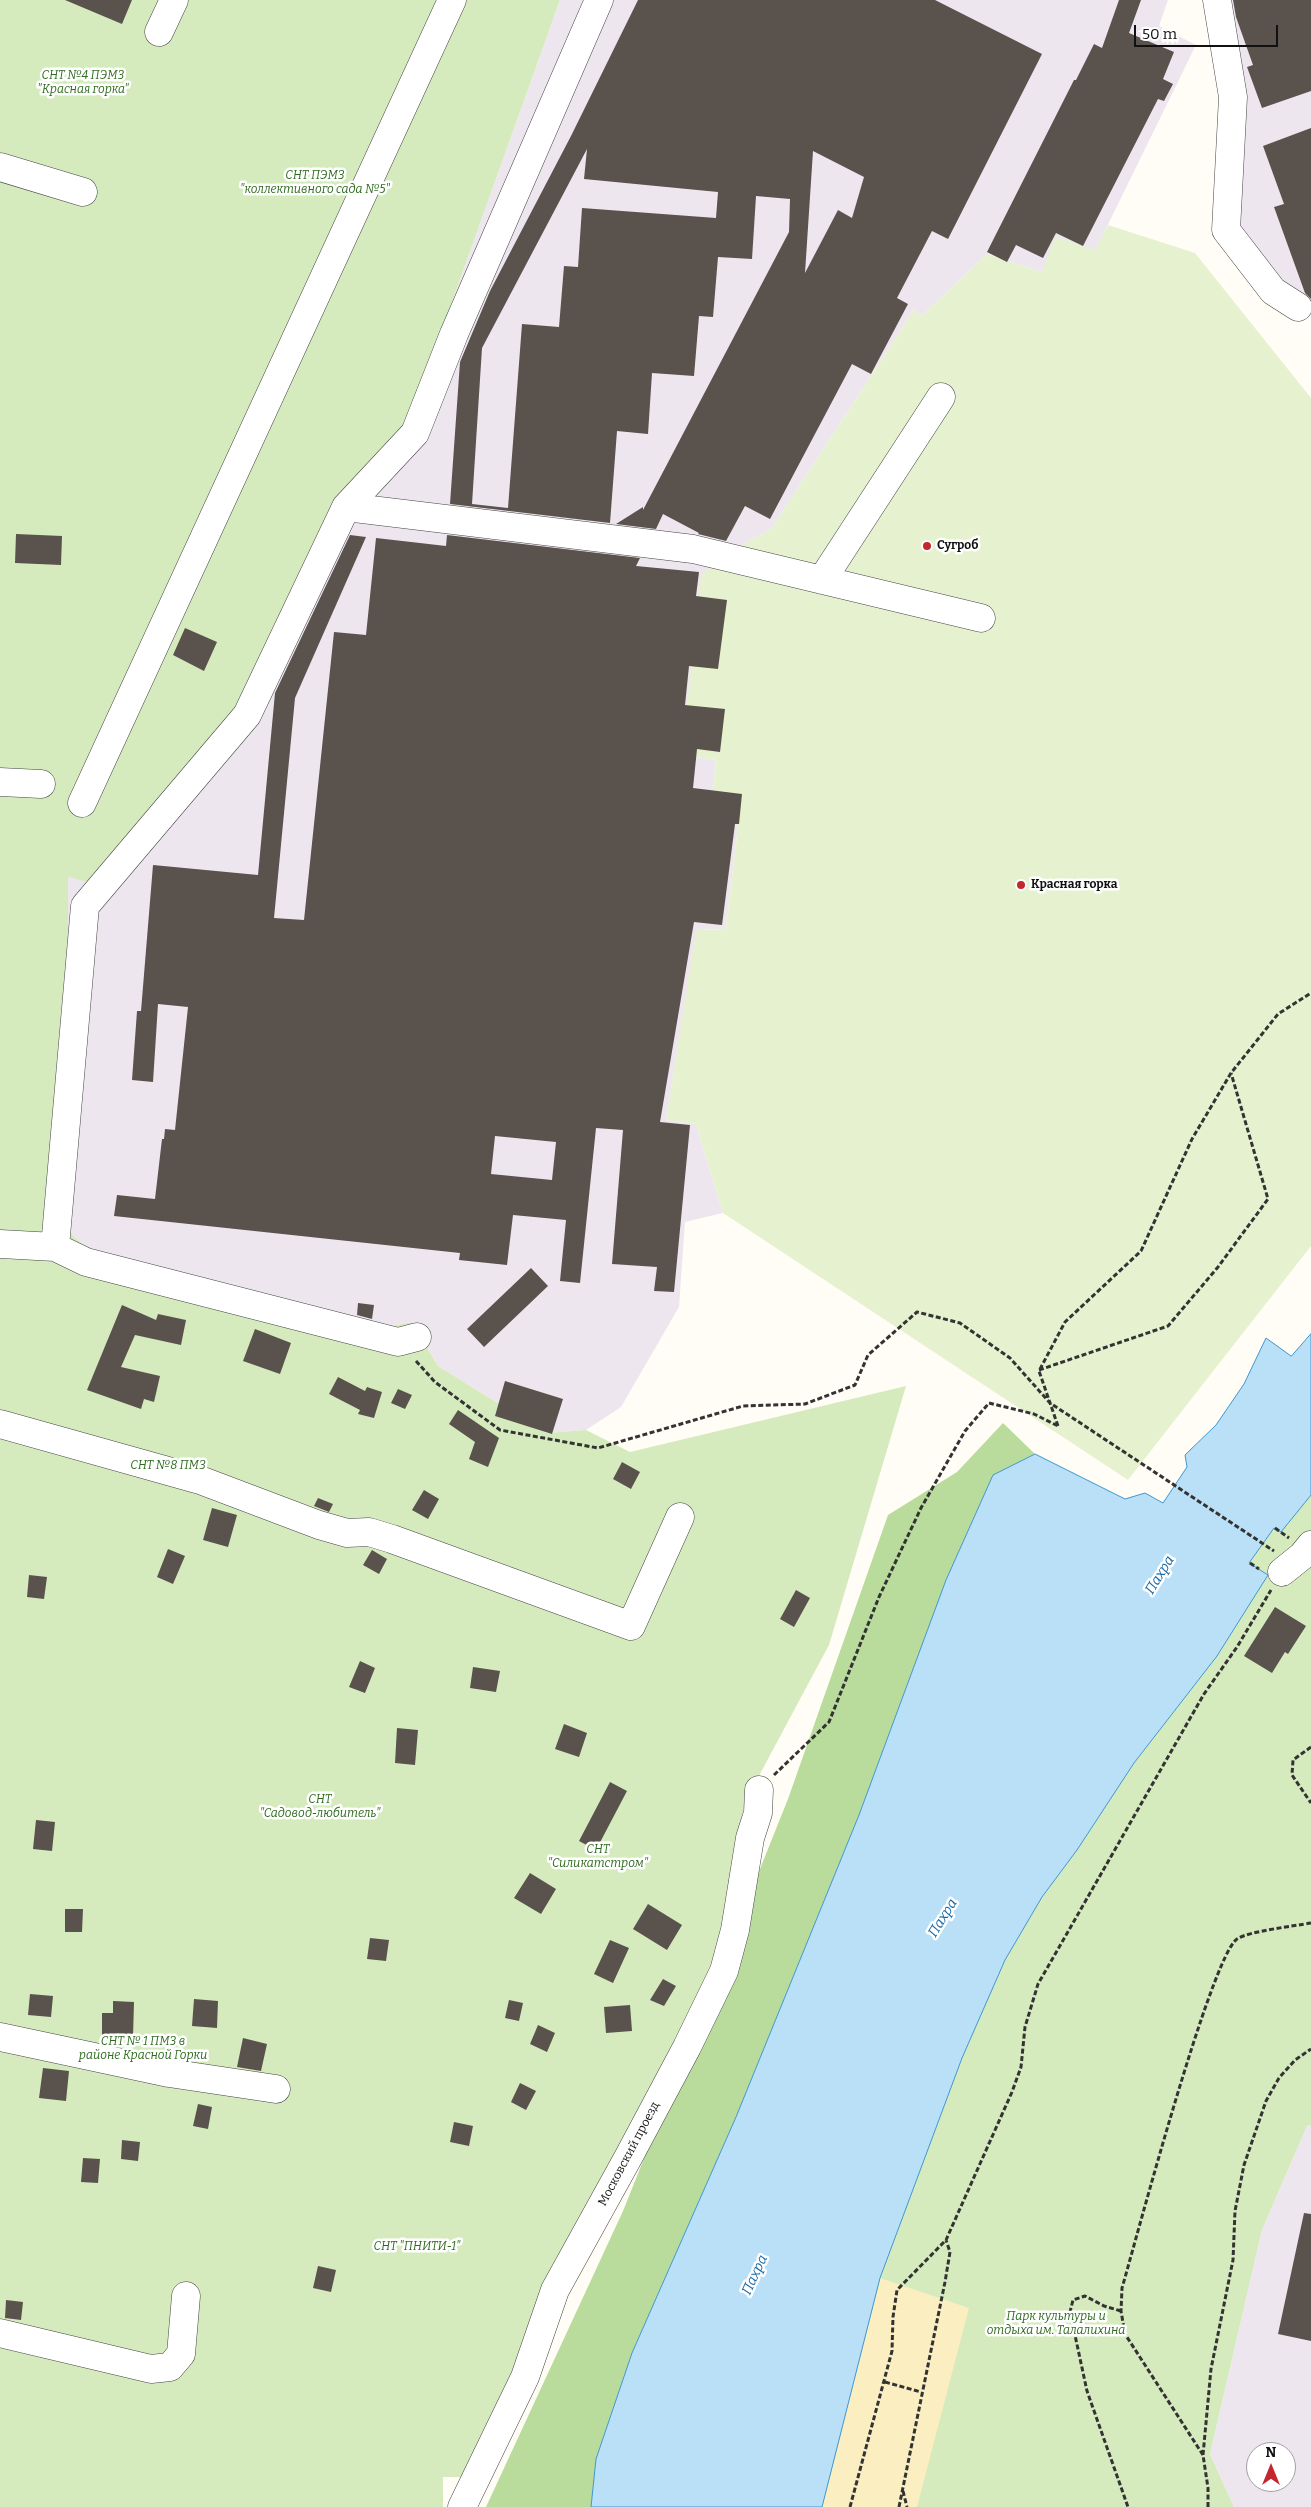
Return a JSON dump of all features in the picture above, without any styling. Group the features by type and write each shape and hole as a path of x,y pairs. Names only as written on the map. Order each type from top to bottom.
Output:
{"street":[{"path":"158,32 174,0"},
{"path":"82,803 452,0"},
{"path":"55,1246 85,906 248,715 346,507 415,433 454,334 599,0"},
{"path":"1217,0 1233,97 1226,230 1273,291 1298,307"},
{"path":"0,166 83,192"},
{"path":"822,580 941,397"},
{"path":"346,507 693,549 981,618"},
{"path":"0,782 41,784"},
{"path":"0,1244 55,1246 86,1262 408,1340"},
{"path":"0,1424 200,1480 319,1526 347,1533 369,1532 392,1539 631,1626 680,1517"},
{"path":"1278,1562 1302,1556 1304,1544"},
{"name":"Московский проезд","path":"462,2507 525,2377 554,2290 634,2148 724,1971 735,1930 744,1872 758,1813 759,1790"},
{"path":"0,2037 169,2074 276,2089"},
{"path":"0,2333 151,2369 170,2367 181,2354 186,2296"}],"path":[{"path":"759,1790 829,1722 879,1596 921,1508 965,1431 989,1403 1034,1414 1058,1426 1039,1371 1065,1322 1142,1251 1192,1140 1231,1073 1278,1014 1311,993"},
{"path":"1039,1371 1168,1326 1218,1267 1268,1199 1231,1073"},
{"path":"408,1340 435,1382 500,1430 598,1448 743,1406 805,1404 855,1385 868,1354 917,1312 960,1323 1010,1358 1050,1403 1263,1544 1278,1562 1237,1647 1204,1694 1038,1984 1025,2027 1020,2067 1015,2084 978,2173 946,2240 897,2290 892,2317 892,2350 885,2382 850,2507"},
{"path":"1275,1528 1304,1544"},
{"path":"1311,1747 1293,1760 1292,1775 1311,1803"},
{"path":"1203,2455 1125,2334 1121,2311 1122,2288 1197,2032 1227,1951 1237,1939 1274,1929 1311,1923"},
{"path":"1208,2507 1208,2488 1203,2455 1210,2369 1233,2260 1235,2211 1244,2165 1266,2101 1279,2078 1295,2060 1311,2049"},
{"path":"899,2507 945,2282 950,2252 946,2240"},
{"path":"1121,2311 1104,2306 1085,2296 1073,2300 1070,2312 1086,2391 1128,2507"},
{"path":"885,2382 921,2392"},
{"path":"902,2490 907,2507"}],"shaded area":[{"path":"560,0 1168,0 1159,26 1196,45 1095,251 1042,272 987,254 922,316 914,310 772,528 730,552 682,755 716,760 710,821 738,825 726,929 697,930 666,1120 696,1124 723,1213 685,1222 679,1307 621,1407 586,1430 546,1433 438,1366 412,1322 382,1328 96,1255 73,1236 60,1209 68,1055 68,877 405,433"},
{"path":"1223,0 1311,0 1311,305 1284,290 1240,230"},
{"path":"1311,2125 1311,2507 1234,2507 1210,2454 1262,2230 1307,2126"}],"green space":[{"path":"0,0 560,0 405,433 232,718 103,886 68,877 68,1055 60,1209 73,1236 96,1255 382,1328 412,1322 438,1366 546,1433 586,1430 630,1452 906,1386 829,1645 746,1800 736,1838 716,1966 515,2373 468,2477 443,2477 443,2507 0,2507"},
{"name":"Красная горка","path":"1108,225 1195,253 1311,398 1311,1246 1128,1480 723,1213 696,1124 666,1120 696,930 726,929 738,826 710,822 716,760 682,755 701,575 730,552 772,528 914,310 922,316 987,254 1042,272 1055,237 1095,250"},
{"path":"1003,1423 1035,1454 993,1475 946,1580 859,1815 736,2117 632,2353 596,2459 591,2507 486,2507 623,2211 788,1799 888,1515 957,1472"},
{"name":"Парк культуры и отдыха им. Талалихина","path":"1311,1495 1311,2125 1307,2126 1262,2230 1210,2454 1234,2507 822,2507 880,2278 962,2058 1005,1960 1042,1897 1077,1850 1134,1763 1217,1656 1268,1575 1249,1563 1274,1527 1281,1532"}],"sand":[{"path":"880,2278 969,2308 917,2507 822,2507"}],"water":[{"name":"Пахра","path":"1311,1334 1311,1495 1281,1532 1274,1528 1249,1563 1268,1575 1217,1656 1134,1763 1077,1850 1042,1897 1005,1960 962,2058 880,2278 822,2507 591,2507 596,2459 632,2353 736,2117 859,1815 946,1580 993,1475 1035,1454 1125,1499 1145,1493 1163,1503 1187,1467 1185,1455 1216,1425 1244,1384 1266,1338 1291,1356"}],"building":[{"path":"65,0 132,0 122,24"},
{"path":"638,0 935,0 1042,54 948,239 932,231 897,298 908,304 871,374 852,364 770,519 745,506 726,541 698,534 663,514 656,529 616,524 643,507 643,510 789,232 790,199 756,196 752,259 718,257 713,317 699,316 694,376 652,373 648,434 617,431 610,523 450,504 460,362 490,291 571,136","holes":["587,149 584,179 718,192 716,218 582,208 578,267 564,266 559,327 522,324 508,508 472,504 482,348","813,151 864,177 852,218 838,210 805,273"]},
{"path":"1119,0 1141,0 1129,33 1174,52 1163,79 1173,84 1164,101 1158,99 1083,246 1056,233 1043,258 1016,245 1007,262 987,252 1094,44 1102,48"},
{"path":"1233,0 1311,0 1311,91 1262,108 1247,67 1253,65 1236,17"},
{"path":"1311,128 1311,299 1305,293 1274,207 1284,204 1263,146"},
{"path":"16,534 62,536 61,565 15,563"},
{"path":"350,535 366,537 295,698 274,918 304,920 334,632 366,635 376,538 446,546 447,535 640,558 636,566 699,572 696,596 727,600 718,669 689,666 685,705 725,709 720,752 697,749 693,788 742,794 739,824 735,824 722,925 694,922 660,1122 690,1125 674,1292 654,1291 657,1267 612,1264 623,1130 596,1128 580,1283 560,1281 566,1220 513,1215 507,1265 459,1260 460,1253 114,1216 117,1195 155,1199 162,1139 164,1139 165,1129 175,1130 188,1007 158,1004 153,1082 132,1080 137,1011 141,1011 153,865 258,875 275,693","holes":["495,1136 556,1142 552,1180 491,1174"]},
{"path":"185,628 217,642 204,671 173,655"},
{"path":"531,1268 548,1286 484,1347 467,1329"},
{"path":"358,1303 374,1305 372,1319 357,1315"},
{"path":"122,1305 156,1320 158,1314 186,1320 181,1345 135,1335 121,1367 160,1376 154,1402 144,1399 141,1409 87,1390"},
{"path":"255,1329 291,1343 280,1374 243,1361"},
{"path":"338,1377 365,1391 367,1387 382,1392 374,1418 358,1414 360,1410 329,1394"},
{"path":"505,1381 563,1399 552,1434 495,1416"},
{"path":"398,1389 412,1395 405,1409 391,1403"},
{"path":"458,1410 499,1438 488,1467 469,1459 475,1442 449,1424"},
{"path":"622,1462 640,1472 631,1489 613,1479"},
{"path":"424,1490 439,1499 428,1519 412,1510"},
{"path":"318,1498 333,1504 329,1512 314,1506"},
{"path":"212,1508 237,1515 228,1547 203,1540"},
{"path":"168,1549 185,1556 173,1584 157,1577"},
{"path":"372,1550 387,1559 379,1574 363,1565"},
{"path":"29,1575 47,1577 44,1599 27,1597"},
{"path":"796,1590 810,1598 794,1627 780,1619"},
{"path":"1275,1607 1306,1626 1288,1654 1285,1652 1272,1673 1244,1656"},
{"path":"360,1661 375,1668 365,1693 349,1687"},
{"path":"473,1667 500,1671 496,1692 470,1688"},
{"path":"564,1724 587,1733 579,1757 555,1749"},
{"path":"397,1728 418,1730 415,1765 395,1763"},
{"path":"610,1782 627,1791 596,1850 579,1841"},
{"path":"36,1820 55,1822 52,1851 33,1849"},
{"path":"530,1873 556,1889 541,1914 514,1898"},
{"path":"648,1904 682,1925 667,1950 633,1929"},
{"path":"65,1909 83,1909 82,1932 65,1932"},
{"path":"370,1938 389,1940 386,1961 367,1959"},
{"path":"610,1940 629,1948 613,1983 594,1974"},
{"path":"663,1979 676,1986 664,2006 650,2000"},
{"path":"30,1994 53,1996 51,2017 28,2015"},
{"path":"194,1999 218,2001 217,2028 192,2026"},
{"path":"509,2000 523,2003 519,2021 505,2018"},
{"path":"113,2001 134,2002 133,2037 102,2037 102,2013 113,2013"},
{"path":"630,2005 632,2031 606,2033 604,2007"},
{"path":"538,2025 555,2033 547,2052 530,2044"},
{"path":"243,2038 267,2044 261,2071 237,2067"},
{"path":"43,2068 69,2071 66,2101 39,2098"},
{"path":"520,2083 536,2091 526,2110 511,2102"},
{"path":"198,2104 212,2107 208,2129 193,2126"},
{"path":"454,2122 473,2126 469,2146 450,2142"},
{"path":"122,2140 140,2142 138,2161 121,2159"},
{"path":"83,2158 100,2159 98,2183 81,2182"},
{"path":"1304,2213 1311,2214 1311,2341 1278,2334"},
{"path":"318,2266 336,2270 331,2292 313,2288"},
{"path":"6,2300 23,2302 21,2320 5,2318"}],"place":[{"name":"Сугроб","path":"927,546"},
{"name":"Красная горка","path":"1021,885"}],"park label":[{"name":"СНТ №4 ПЭМЗ \"Красная горка\"","path":"83,83"},
{"name":"СНТ ПЭМЗ \"коллективного сада №5\"","path":"315,183"},
{"name":"СНТ №8 ПМЗ","path":"168,1466"},
{"name":"СНТ \"Садовод-любитель\"","path":"320,1807"},
{"name":"СНТ \"Силикатстром\"","path":"598,1857"},
{"name":"СНТ № 1 ПМЗ в районе Красной Горки","path":"143,2049"},
{"name":"СНТ \"ПНИТИ-1\"","path":"417,2247"}]}
